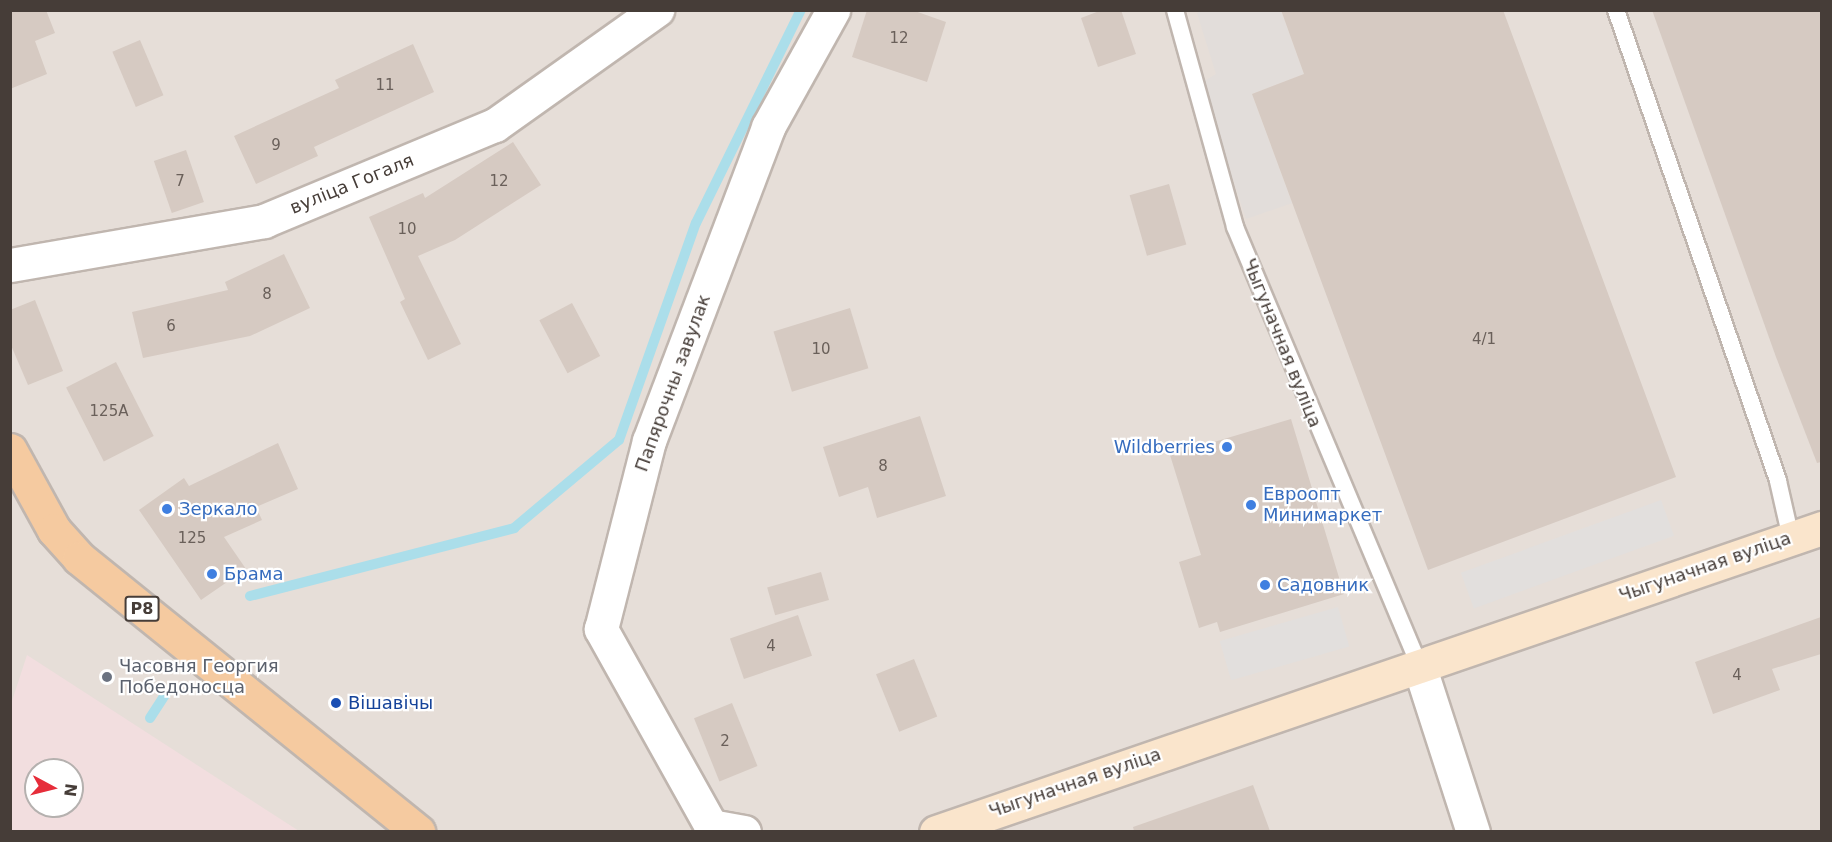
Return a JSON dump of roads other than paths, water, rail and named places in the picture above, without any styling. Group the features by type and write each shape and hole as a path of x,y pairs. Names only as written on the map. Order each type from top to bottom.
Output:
{"main road":[{"name":"Р8","path":"10,450 54,530 79,558 413,830"}],"street":[{"name":"вуліца Гогаля","path":"10,265 264,221 495,125 657,10"},
{"name":"Папярочны завулак","path":"744,831 711,826 601,629 649,441 768,127 833,10"},
{"name":"Чыгуначная вуліца","path":"936,831 1821,528"},
{"path":"1419,665 1473,831"}],"lane":[{"name":"Чыгуначная вуліца","path":"1175,10 1235,227 1419,665"},
{"path":"1616,10 1779,481 1791,538"}],"waterway":[{"path":"250,596 514,528 619,440 696,223 801,10"},
{"path":"150,718 166,693"}],"place":[{"name":"Wildberries","path":"1227,447"},
{"name":"Евроопт Минимаркет","path":"1251,505"},
{"name":"Зеркало","path":"167,509"},
{"name":"Брама","path":"212,574"},
{"name":"Садовник","path":"1265,585"},
{"name":"Часовня Георгия Победоносца","path":"107,677"},
{"name":"Вішавічы","path":"336,703"}]}
